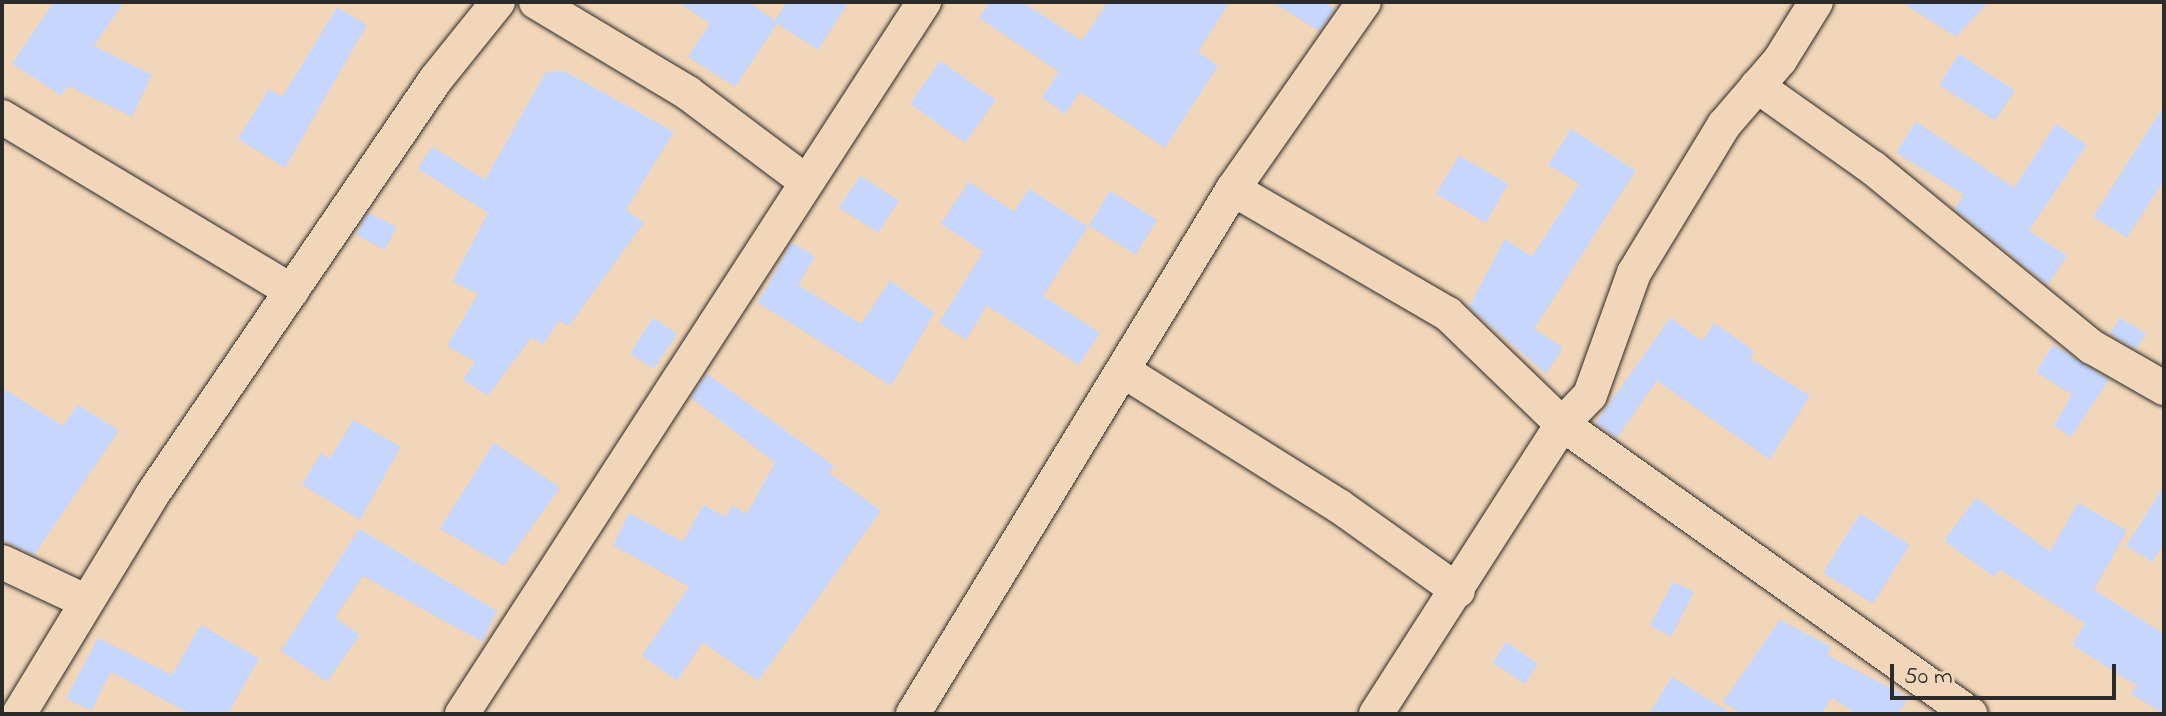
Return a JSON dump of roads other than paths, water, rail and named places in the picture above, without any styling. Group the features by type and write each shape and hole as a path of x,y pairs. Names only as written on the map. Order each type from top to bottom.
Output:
{"street":[{"path":"19,714 85,601 292,291 436,79 498,2"},
{"path":"536,2 688,93 805,181"},
{"path":"462,714 924,2"},
{"path":"913,714 1125,372 1233,189 1364,2"},
{"path":"1376,714 1458,591 1562,424 1601,375 1634,273 1724,125 1757,86 1816,2"},
{"path":"1757,86 1873,168 2092,347 2164,388"},
{"path":"2,117 292,291"},
{"path":"1233,189 1448,314 1562,424 1970,714"},
{"path":"1125,372 1339,506 1458,591"},
{"path":"2,562 85,601"}]}
